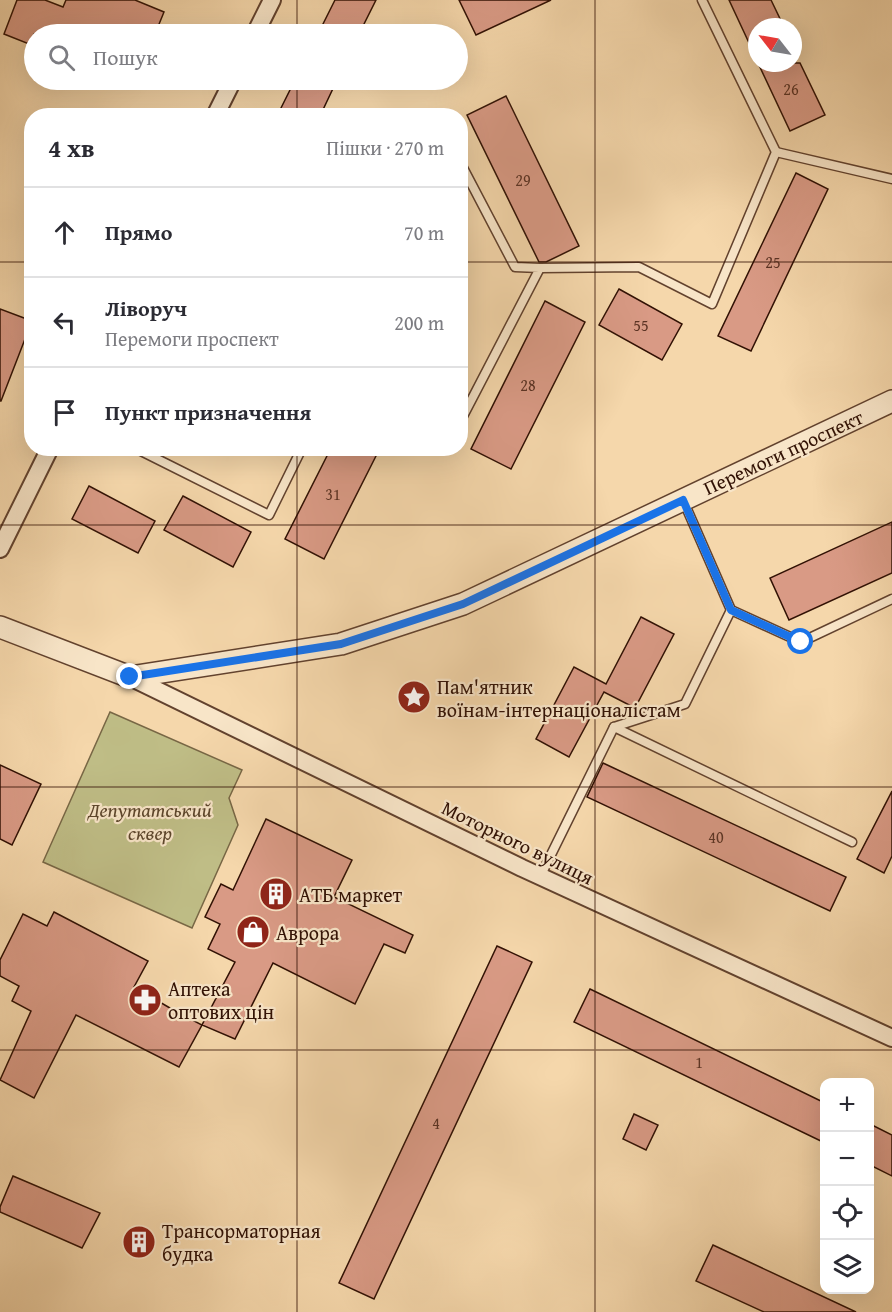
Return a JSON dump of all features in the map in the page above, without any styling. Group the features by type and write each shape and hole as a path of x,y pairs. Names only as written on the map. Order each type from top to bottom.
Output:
{"street":[{"path":"260,24 272,0"},
{"path":"219,108 227,90"},
{"name":"Перемоги проспект","path":"130,677 341,644 463,604 892,401"},
{"path":"0,549 46,456"},
{"path":"0,627 130,677"},
{"name":"Моторного вулиця","path":"130,677 540,877 892,1038"}],"lane":[{"path":"468,177 515,267 639,267 712,304 776,152 702,0"},
{"path":"776,152 892,179"},
{"path":"468,407 540,268"},
{"path":"151,456 269,515 298,456"},
{"path":"683,500 731,610 801,642 892,599"},
{"path":"540,877 614,727 686,704 731,610"},
{"path":"614,727 852,842"}],"green space":[{"name":"Депутатський сквер","path":"110,712 242,770 229,798 238,825 192,928 43,862"}],"building":[{"path":"17,0 45,0 63,7 66,0 135,0 164,12 159,24 24,24 24,42 4,34"},
{"path":"335,0 376,0 364,24 323,24"},
{"path":"459,0 551,0 476,35"},
{"path":"729,0 771,0 780,18 748,18 748,41"},
{"path":"802,67 825,115 790,131 762,72 802,72"},
{"path":"290,90 332,90 324,108 281,108"},
{"path":"506,96 579,246 546,262 539,262 468,115"},
{"path":"796,173 828,189 751,351 718,336"},
{"path":"619,289 682,324 662,360 599,325"},
{"path":"545,301 585,322 511,469 471,449"},
{"path":"0,309 24,318 24,342 0,401"},
{"path":"327,456 376,456 324,559 285,539"},
{"path":"89,486 155,521 138,553 72,519"},
{"path":"183,496 251,532 233,567 164,530"},
{"path":"892,522 892,573 789,620 770,578"},
{"path":"641,617 674,634 635,708 604,692 569,757 536,739 574,667 606,684"},
{"path":"603,763 846,877 830,911 587,797"},
{"path":"0,765 41,784 12,845 0,839"},
{"path":"892,791 892,856 884,873 857,859"},
{"name":"АТБ маркет","path":"266,819 352,860 334,897 413,935 405,953 384,944 355,1004 273,963 235,1039 202,1025 235,962 208,949 220,924 205,917 221,884 233,890"},
{"path":"54,912 148,961 134,987 202,1025 179,1067 76,1015 34,1098 0,1080 31,1011 12,1001 19,986 0,976 0,960 23,914 47,926"},
{"path":"497,946 532,962 374,1299 339,1283"},
{"path":"590,989 820,1101 820,1141 574,1022"},
{"path":"634,1114 658,1125 646,1150 623,1139"},
{"path":"874,1126 892,1135 892,1176 874,1167"},
{"path":"13,1176 100,1213 82,1248 0,1212"},
{"name":"Трансорматорная будка","path":"135,1230 150,1238 142,1254 127,1247"},
{"path":"713,1245 856,1312 764,1312 696,1281"}],"place":[{"name":"Пам'ятник воїнам-інтернаціоналістам","path":"414,697"},
{"name":"АТБ маркет","path":"276,894"},
{"name":"Аврора","path":"253,932"},
{"name":"Аптека оптових цін","path":"145,1000"},
{"name":"Трансорматорная будка","path":"139,1242"}],"route":[{"path":"130,677 341,644 463,604 683,500 731,610 801,642"}]}
